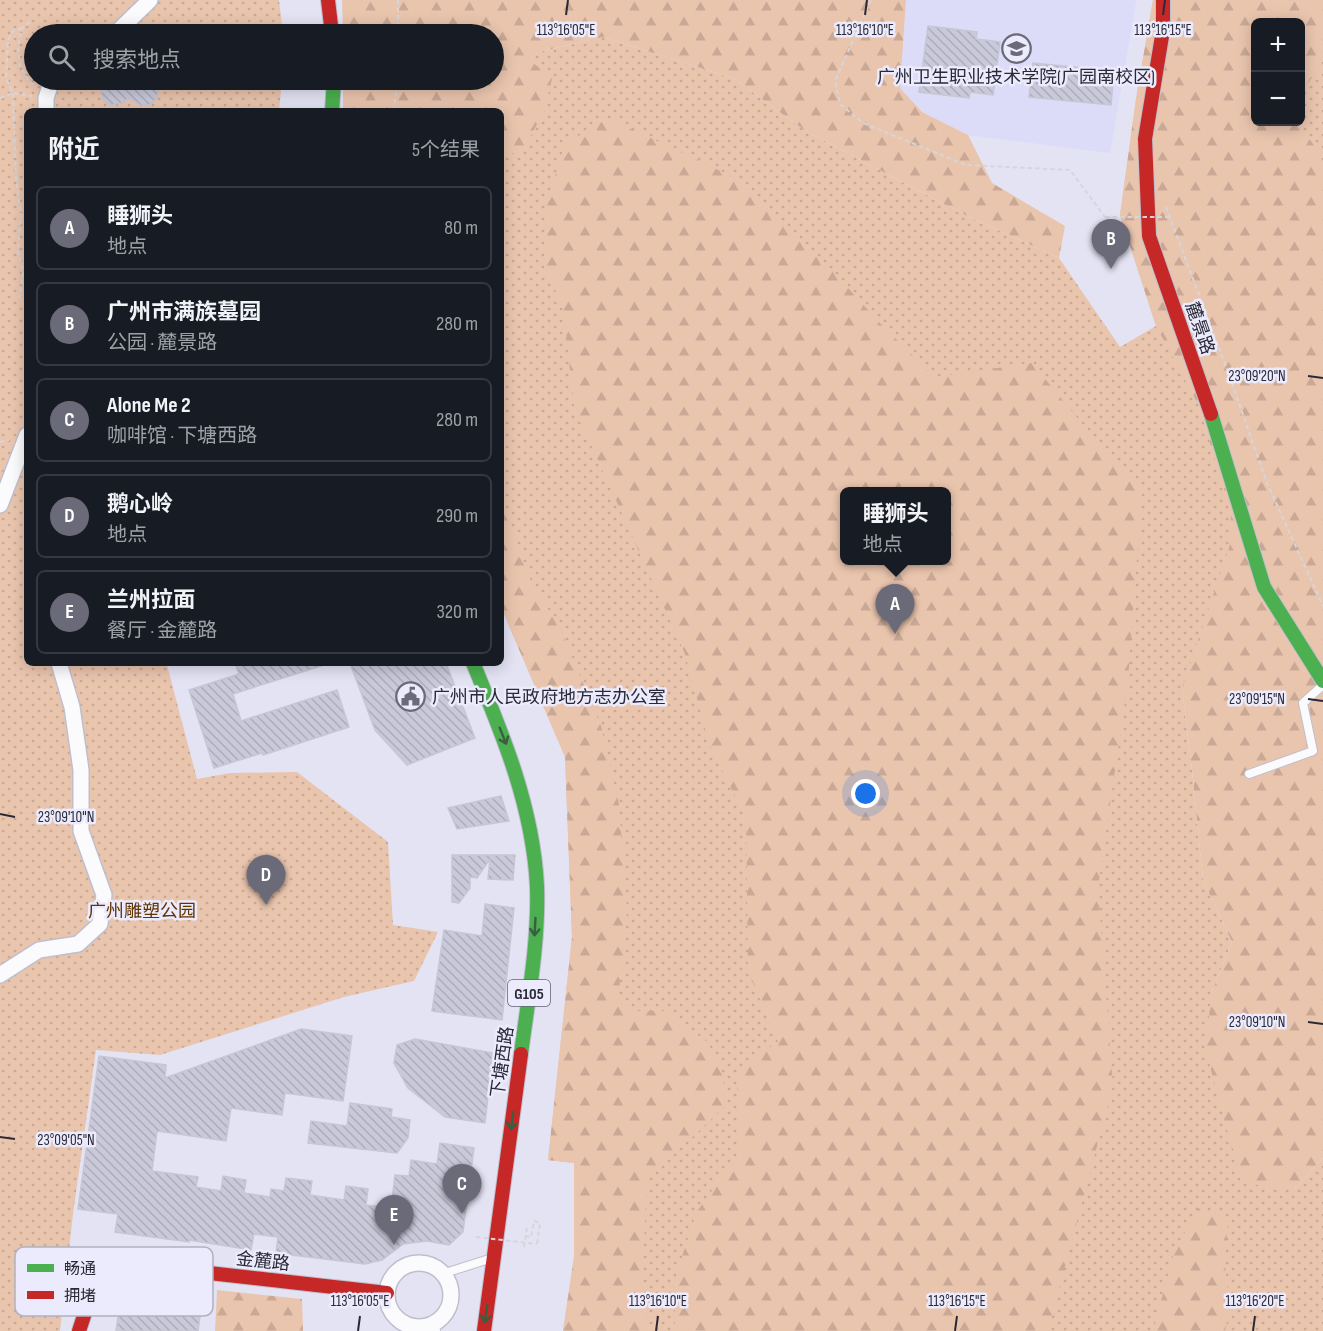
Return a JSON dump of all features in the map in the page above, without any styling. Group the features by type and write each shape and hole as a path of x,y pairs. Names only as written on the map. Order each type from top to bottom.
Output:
{"main road":[{"path":"328,0 331,24"},
{"name":"麓景路","path":"1163,0 1163,30 1145,139 1149,236 1211,415 1264,586 1323,683"},
{"path":"332,108 333,90"},
{"name":"下塘西路","path":"474,666 510,753 519,784 532,838 536,885 532,963 484,1331"},
{"name":"G105","path":"542,1002 550,920"},
{"path":"497,1331 523,1140"},
{"name":"金麓路","path":"213,1273 387,1293"},
{"name":"金麓路","path":"79,1331 84,1316"}],"street":[{"path":"125,24 150,0"},
{"path":"0,505 24,443"},
{"path":"0,975 39,950 78,944 100,924 104,895 81,831 81,770 72,707 60,666"},
{"path":"413,1264 433,1267 448,1282 451,1293 446,1313 432,1328 408,1326 399,1321 388,1304 387,1293 389,1283 395,1274 413,1264"}],"lane":[{"path":"1249,774 1313,751 1303,703 1323,683"},
{"path":"442,1274 494,1257"}],"path":[{"path":"398,0 398,24"},
{"path":"871,0 835,81 840,104 863,123 966,165 1070,170 1105,217 1169,217 1267,483 1323,606"},
{"path":"24,73 20,66 18,47 22,28 13,30 9,40 6,78 13,93 16,178 21,214 18,251 23,272 20,297 24,298"},
{"path":"394,108 396,90"},
{"path":"0,98 13,93 49,98"},
{"path":"476,1237 537,1244 540,1222 534,1221 531,1237 525,1236"},
{"path":"524,1247 527,1227"}],"shaded area":[{"name":"广州卫生职业技术学院(广园南校区)","path":"906,0 1136,0 1110,153 968,135 922,112 900,88"}],"green space":[{"name":"广州雕塑公园","path":"0,0 279,0 282,24 24,24 24,90 281,90 279,108 24,108 24,666 167,666 197,779 230,773 297,772 388,842 393,925 438,932 414,981 344,997 160,1055 96,1050 69,1247 15,1247 15,1316 62,1316 60,1331 0,1331"},
{"path":"342,0 906,0 900,88 922,112 968,135 992,183 1065,226 1059,258 961,213 804,130 735,79 603,37 539,52 530,60 552,79 545,109 522,153 504,154 504,108 343,108 343,90 504,90 504,24 343,24"},
{"path":"1153,0 1323,0 1323,593 1182,688 1203,880 1232,942 1211,994 1295,1189 1323,1158 1323,1331 563,1331 574,1257 574,1163 548,1160 572,937 565,757 504,614 504,108 471,108 493,90 504,90 504,81 539,52 603,37 735,79 804,130 961,213 1059,258 1120,347 1156,326 1120,215"},
{"path":"1153,0 1323,0 1321,66 1305,86 1305,18 1251,18 1251,126 1300,126 1318,151 1323,165 1323,1158 1295,1189 1241,1183 1206,1051 1211,994 1232,942 1203,880 1182,688 1230,545 1231,514 1199,406 1156,326 1120,215"},
{"path":"608,118 727,174 828,266 934,377 1032,363 1142,491 1128,680 1098,888 1113,1086 1048,1331 675,1331 674,1282 696,1213 739,1152 737,1069 778,1042 748,971 746,818 709,744 685,654 574,407 563,306 544,268 545,208 565,144"},
{"path":"504,504 527,573 562,633 601,726 619,804 627,909 625,952 617,1001 633,1011 666,1011 706,1041 721,1063 726,1105 647,1177 643,1269 647,1331 563,1331 574,1257 574,1163 548,1160 572,937 565,757 504,614"},
{"path":"1197,1208 1228,1218 1225,1265 1230,1308 1225,1331 1153,1331 1173,1256"},
{"path":"217,1290 302,1299 303,1331 215,1331"}],"building":[{"path":"928,26 977,32 976,39 1000,42 993,95 970,92 969,98 919,92"},
{"path":"1033,63 1114,71 1111,105 1029,97"},
{"path":"102,90 158,90 157,98 149,105 140,105 129,98 122,103 111,105 104,101"},
{"path":"236,666 321,666 233,694 241,721 337,690 349,727 263,755 262,753 214,768 189,690 239,674"},
{"name":"广州市人民政府地方志办公室","path":"351,666 447,666 475,738 407,765 375,730"},
{"path":"501,796 509,821 457,829 448,808"},
{"path":"452,855 515,855 513,880 488,879 490,859 477,878 470,877 470,888 459,903 452,902"},
{"path":"485,904 514,908 502,1020 432,1011 444,930 482,936"},
{"path":"301,1029 352,1036 343,1101 285,1093 282,1115 231,1108 226,1141 157,1131 152,1171 198,1177 196,1187 221,1191 223,1176 246,1180 244,1193 270,1197 271,1189 284,1191 286,1178 312,1181 310,1195 344,1200 346,1186 368,1189 366,1205 391,1208 395,1175 409,1176 411,1160 437,1164 440,1143 474,1148 463,1232 449,1245 427,1241 403,1244 382,1260 365,1264 276,1253 278,1237 254,1234 251,1250 115,1232 118,1214 78,1209 99,1056 166,1065 165,1078"},
{"path":"415,1039 493,1053 485,1123 445,1117 408,1088 394,1063 397,1045"},
{"path":"350,1103 392,1109 391,1117 410,1120 408,1138 397,1153 308,1143 311,1121 347,1126"},
{"path":"118,1316 200,1316 198,1331 116,1331"}],"traffic: fast":[{"path":"332,108 333,90"},
{"path":"1211,414 1264,587 1323,681"},
{"path":"474,666 515,772 530,828 534,857 537,886 536,928 521,1054"}],"traffic: jam":[{"path":"328,0 331,24"},
{"path":"1163,0 1163,30 1145,139 1149,236 1211,414"},
{"path":"484,1331 521,1054"},
{"path":"213,1273 387,1293"},
{"path":"79,1331 84,1316"}],"place":[{"name":"广州卫生职业技术学院(广园南校区)","path":"1016,48"},
{"name":"广州市满族墓园","path":"1111,269"},
{"name":"睡狮头","path":"895,634"},
{"name":"广州市人民政府地方志办公室","path":"411,697"},
{"name":"鹅心岭","path":"266,905"},
{"name":"Alone Me 2","path":"462,1214"},
{"name":"兰州拉面","path":"394,1245"}]}
